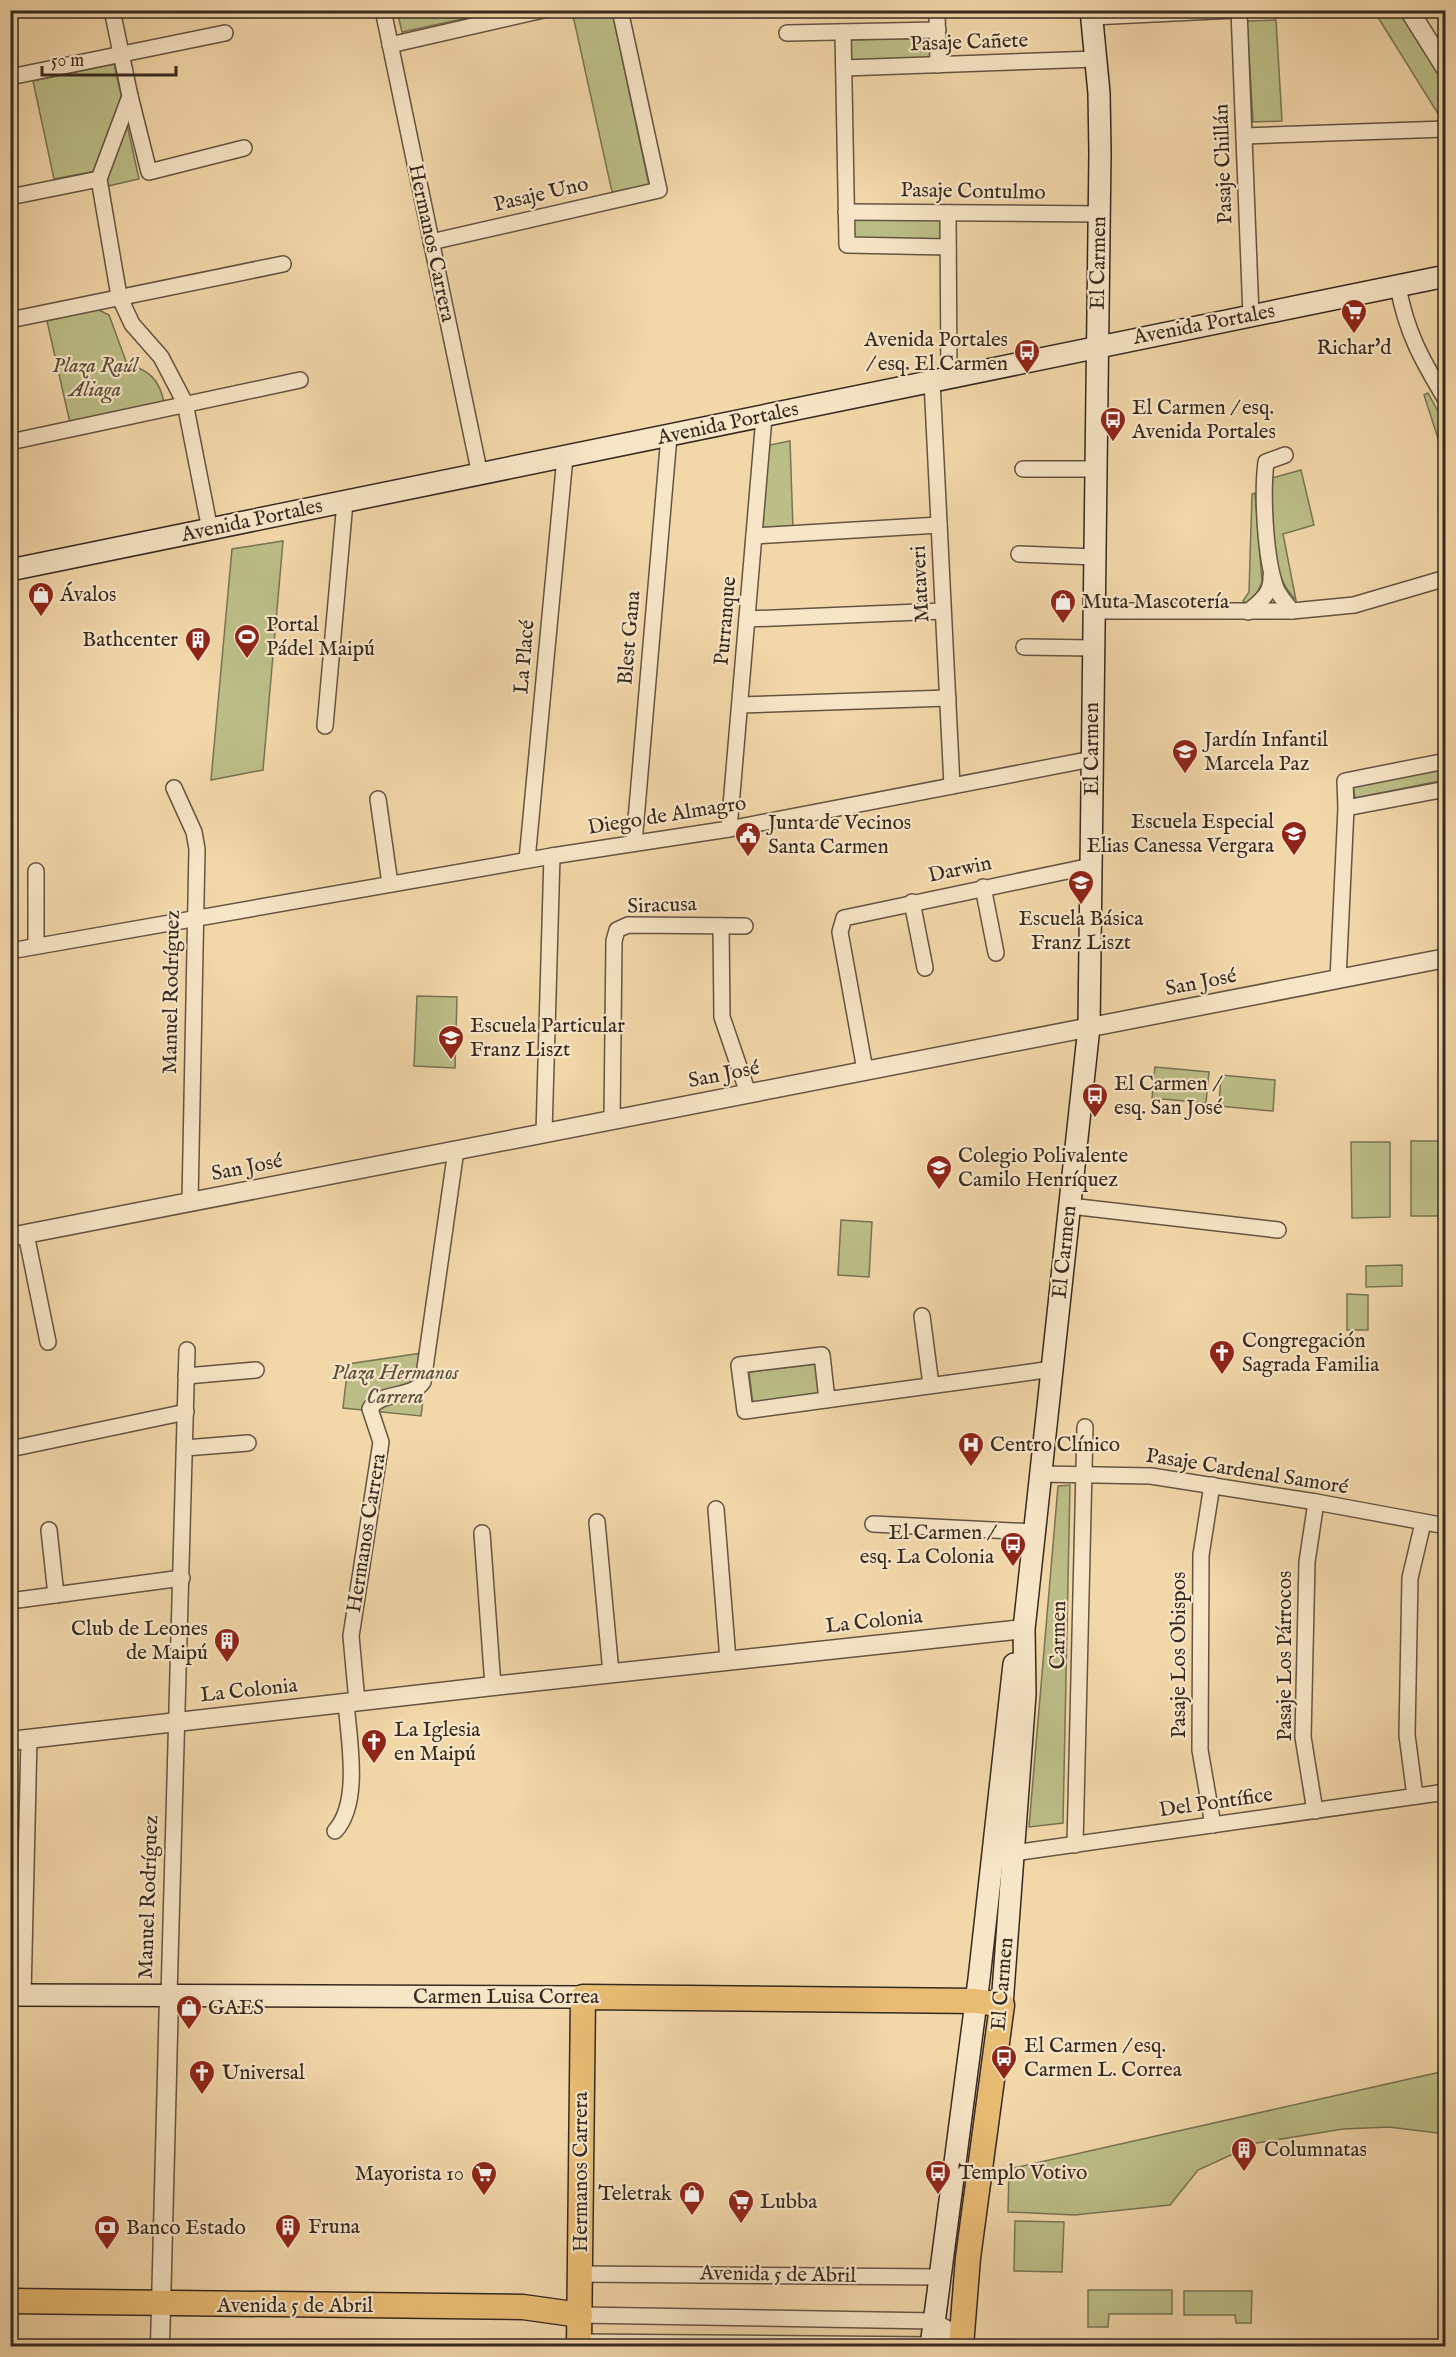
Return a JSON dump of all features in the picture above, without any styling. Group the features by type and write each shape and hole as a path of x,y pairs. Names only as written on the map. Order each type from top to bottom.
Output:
{"main road":[{"name":"El Carmen","path":"962,2342 968,2258 1002,2005 1002,1855 1013,1668 1024,1629 1089,1027 1100,214 1100,123 1091,14"},
{"name":"Avenida Portales","path":"10,570 1446,276"},
{"name":"El Carmen","path":"932,2346 976,2001 1002,1855"},
{"name":"Carmen Luisa Correa","path":"17,1995 583,1997 976,2001 1002,2005"},
{"name":"Hermanos Carrera","path":"579,2344 583,1997"},
{"name":"Avenida 5 de Abril","path":"10,2301 523,2307 580,2315"}],"street":[{"path":"111,10 149,172 244,148"},
{"name":"Hermanos Carrera","path":"383,10 480,475"},
{"path":"390,45 543,10"},
{"name":"Pasaje Uno","path":"431,242 659,190 620,10"},
{"path":"938,10 938,65"},
{"path":"1091,14 1237,10"},
{"name":"Pasaje Chillán","path":"1237,10 1251,316"},
{"path":"1409,10 1446,69"},
{"path":"787,33 938,30"},
{"path":"843,32 846,245 948,247"},
{"path":"10,77 225,33"},
{"name":"Pasaje Cañete","path":"844,68 1096,59"},
{"path":"130,96 99,179 119,296 132,324 160,357 185,403 210,530"},
{"path":"1244,135 1446,129"},
{"path":"10,197 99,179"},
{"name":"Pasaje Contulmo","path":"846,212 1100,214"},
{"name":"Mataveri","path":"948,213 940,379 939,525 952,786"},
{"path":"10,320 283,264"},
{"path":"1398,286 1411,340 1446,400"},
{"path":"10,442 300,380"},
{"name":"Purranque","path":"729,829 764,417"},
{"name":"Blest Gana","path":"634,843 669,436"},
{"path":"1248,612 1266,596 1271,585 1264,481 1266,462 1285,456"},
{"name":"La Placé","path":"527,860 565,457"},
{"path":"1023,469 1096,469"},
{"path":"325,726 345,502"},
{"path":"754,536 939,525"},
{"path":"1019,554 1095,557"},
{"path":"1270,569 1277,590 1292,611"},
{"path":"1094,611 1292,611 1354,604 1446,578"},
{"path":"747,619 943,611"},
{"path":"1024,647 1093,648"},
{"path":"740,705 948,698"},
{"name":"Diego de Almagro","path":"10,951 527,860 729,829 1092,759"},
{"path":"1338,979 1346,808 1344,782 1446,760"},
{"name":"Manuel Rodríguez","path":"174,788 196,840 197,918 190,1202"},
{"path":"1346,808 1446,789"},
{"path":"378,799 390,884"},
{"path":"544,1133 552,856"},
{"name":"Darwin","path":"865,1070 840,932 841,922 849,916 1091,866"},
{"path":"36,871 36,946"},
{"path":"982,887 996,953"},
{"path":"912,902 926,968"},
{"name":"Siracusa","path":"612,1121 614,941 617,930 628,925 745,926"},
{"name":"Siracusa","path":"721,926 722,1017 748,1093"},
{"name":"San José","path":"18,1235 1446,957"},
{"name":"Hermanos Carrera","path":"352,1703 351,1636 381,1442 370,1409 377,1401 417,1389 423,1383 456,1150"},
{"path":"1070,1206 1278,1230"},
{"path":"18,1235 48,1342"},
{"path":"922,1316 931,1385"},
{"name":"Manuel Rodríguez","path":"160,2346 187,1350"},
{"path":"827,1400 822,1355 738,1365 745,1411 827,1400 931,1385 1052,1369"},
{"path":"186,1376 256,1370"},
{"path":"10,1449 186,1412"},
{"name":"Carmen","path":"1075,1845 1085,1427"},
{"path":"184,1448 248,1443"},
{"name":"Pasaje Cardenal Samoré","path":"1041,1474 1151,1476 1316,1502 1446,1526"},
{"name":"Pasaje Los Obispos","path":"1212,1485 1201,1555 1200,1750 1213,1825"},
{"name":"Pasaje Los Párrocos","path":"1315,1810 1304,1737 1307,1562 1316,1502"},
{"path":"716,1509 728,1660"},
{"path":"597,1522 611,1673"},
{"path":"1415,1796 1407,1735 1410,1578 1423,1522"},
{"path":"873,1524 1035,1532"},
{"path":"49,1530 56,1595"},
{"path":"482,1533 493,1686"},
{"path":"10,1601 182,1578"},
{"name":"La Colonia","path":"10,1741 1024,1629"},
{"path":"335,1831 346,1817 349,1808 352,1703"},
{"path":"17,1995 29,1739"},
{"name":"Del Pontífice","path":"1002,1855 1446,1792"},
{"name":"Avenida 5 de Abril","path":"580,2274 939,2277"},
{"path":"580,2315 934,2321 962,2342"},
{"path":"579,2344 932,2346 962,2342"}],"green space":[{"path":"397,11 465,11 467,18 402,32"},
{"path":"572,11 612,11 649,185 612,192"},
{"path":"1374,11 1401,11 1445,81 1445,125"},
{"path":"1276,20 1282,121 1253,122 1247,21"},
{"path":"933,38 934,59 849,61 848,40"},
{"path":"114,64 122,99 96,171 54,179 33,81"},
{"path":"126,120 139,179 108,186 106,176"},
{"path":"853,219 942,220 942,241 853,240"},
{"name":"Plaza Raúl Aliaga","path":"97,309 109,315 127,364 141,369 156,381 164,402 70,423 47,321"},
{"path":"1428,393 1445,424 1445,460 1424,395"},
{"path":"790,441 793,530 760,532 765,446"},
{"path":"1301,470 1314,525 1283,534 1296,600 1286,588 1275,559 1272,478"},
{"path":"1255,493 1262,582 1257,593 1246,603 1243,601 1249,592 1252,494"},
{"name":"Portal Pádel Maipú","path":"283,541 263,770 211,780 232,549"},
{"path":"1445,765 1445,780 1355,798 1353,783"},
{"path":"417,996 457,997 455,1068 414,1066"},
{"path":"1155,1067 1209,1072 1206,1103 1152,1098"},
{"path":"1221,1075 1275,1080 1273,1111 1219,1106"},
{"path":"1411,1141 1445,1141 1445,1216 1411,1216"},
{"path":"1351,1142 1390,1142 1390,1217 1352,1218"},
{"path":"841,1220 872,1222 869,1277 838,1275"},
{"path":"1402,1265 1402,1286 1366,1287 1366,1266"},
{"path":"1347,1294 1368,1295 1368,1330 1347,1330"},
{"name":"Plaza Hermanos Carrera","path":"429,1352 421,1416 343,1408 348,1364"},
{"path":"816,1364 819,1394 753,1404 749,1372"},
{"path":"1070,1485 1063,1823 1029,1827 1058,1486"},
{"path":"1445,2071 1445,2134 1389,2127 1343,2129 1257,2143 1198,2170 1170,2205 1075,2215 1008,2212 1009,2169"},
{"path":"1015,2221 1064,2222 1062,2272 1014,2271"},
{"path":"1088,2290 1172,2290 1172,2314 1109,2314 1108,2327 1088,2327"},
{"path":"1184,2291 1252,2291 1251,2323 1236,2323 1235,2315 1184,2315"}],"place":[{"name":"Richar'd","path":"1354,335"},
{"name":"Avenida Portales / esq. El Carmen","path":"1027,375"},
{"name":"El Carmen / esq. Avenida Portales","path":"1113,443"},
{"name":"Ávalos","path":"41,618"},
{"name":"Muta Mascotería","path":"1063,625"},
{"name":"Portal Pádel Maipú","path":"247,660"},
{"name":"Bathcenter","path":"198,663"},
{"name":"Jardín Infantil Marcela Paz","path":"1185,775"},
{"name":"Escuela Especial Elias Canessa Vergara","path":"1294,857"},
{"name":"Junta de Vecinos Santa Carmen","path":"748,858"},
{"name":"Escuela Básica Franz Liszt","path":"1081,906"},
{"name":"Escuela Particular Franz Liszt","path":"451,1061"},
{"name":"El Carmen / esq. San José","path":"1095,1119"},
{"name":"Colegio Polivalente Camilo Henríquez","path":"939,1191"},
{"name":"Congregación Sagrada Familia","path":"1222,1376"},
{"name":"Centro Clínico","path":"971,1468"},
{"name":"El Carmen / esq. La Colonia","path":"1013,1568"},
{"name":"Club de Leones de Maipú","path":"227,1664"},
{"name":"La Iglesia en Maipú","path":"374,1765"},
{"name":"GAES","path":"189,2031"},
{"name":"El Carmen / esq. Carmen L. Correa","path":"1004,2081"},
{"name":"Universal","path":"202,2096"},
{"name":"Columnatas","path":"1244,2173"},
{"name":"Templo Votivo","path":"938,2196"},
{"name":"Mayorista 10","path":"484,2197"},
{"name":"Teletrak","path":"692,2217"},
{"name":"Lubba","path":"741,2225"},
{"name":"Fruna","path":"288,2250"},
{"name":"Banco Estado","path":"107,2251"}]}
